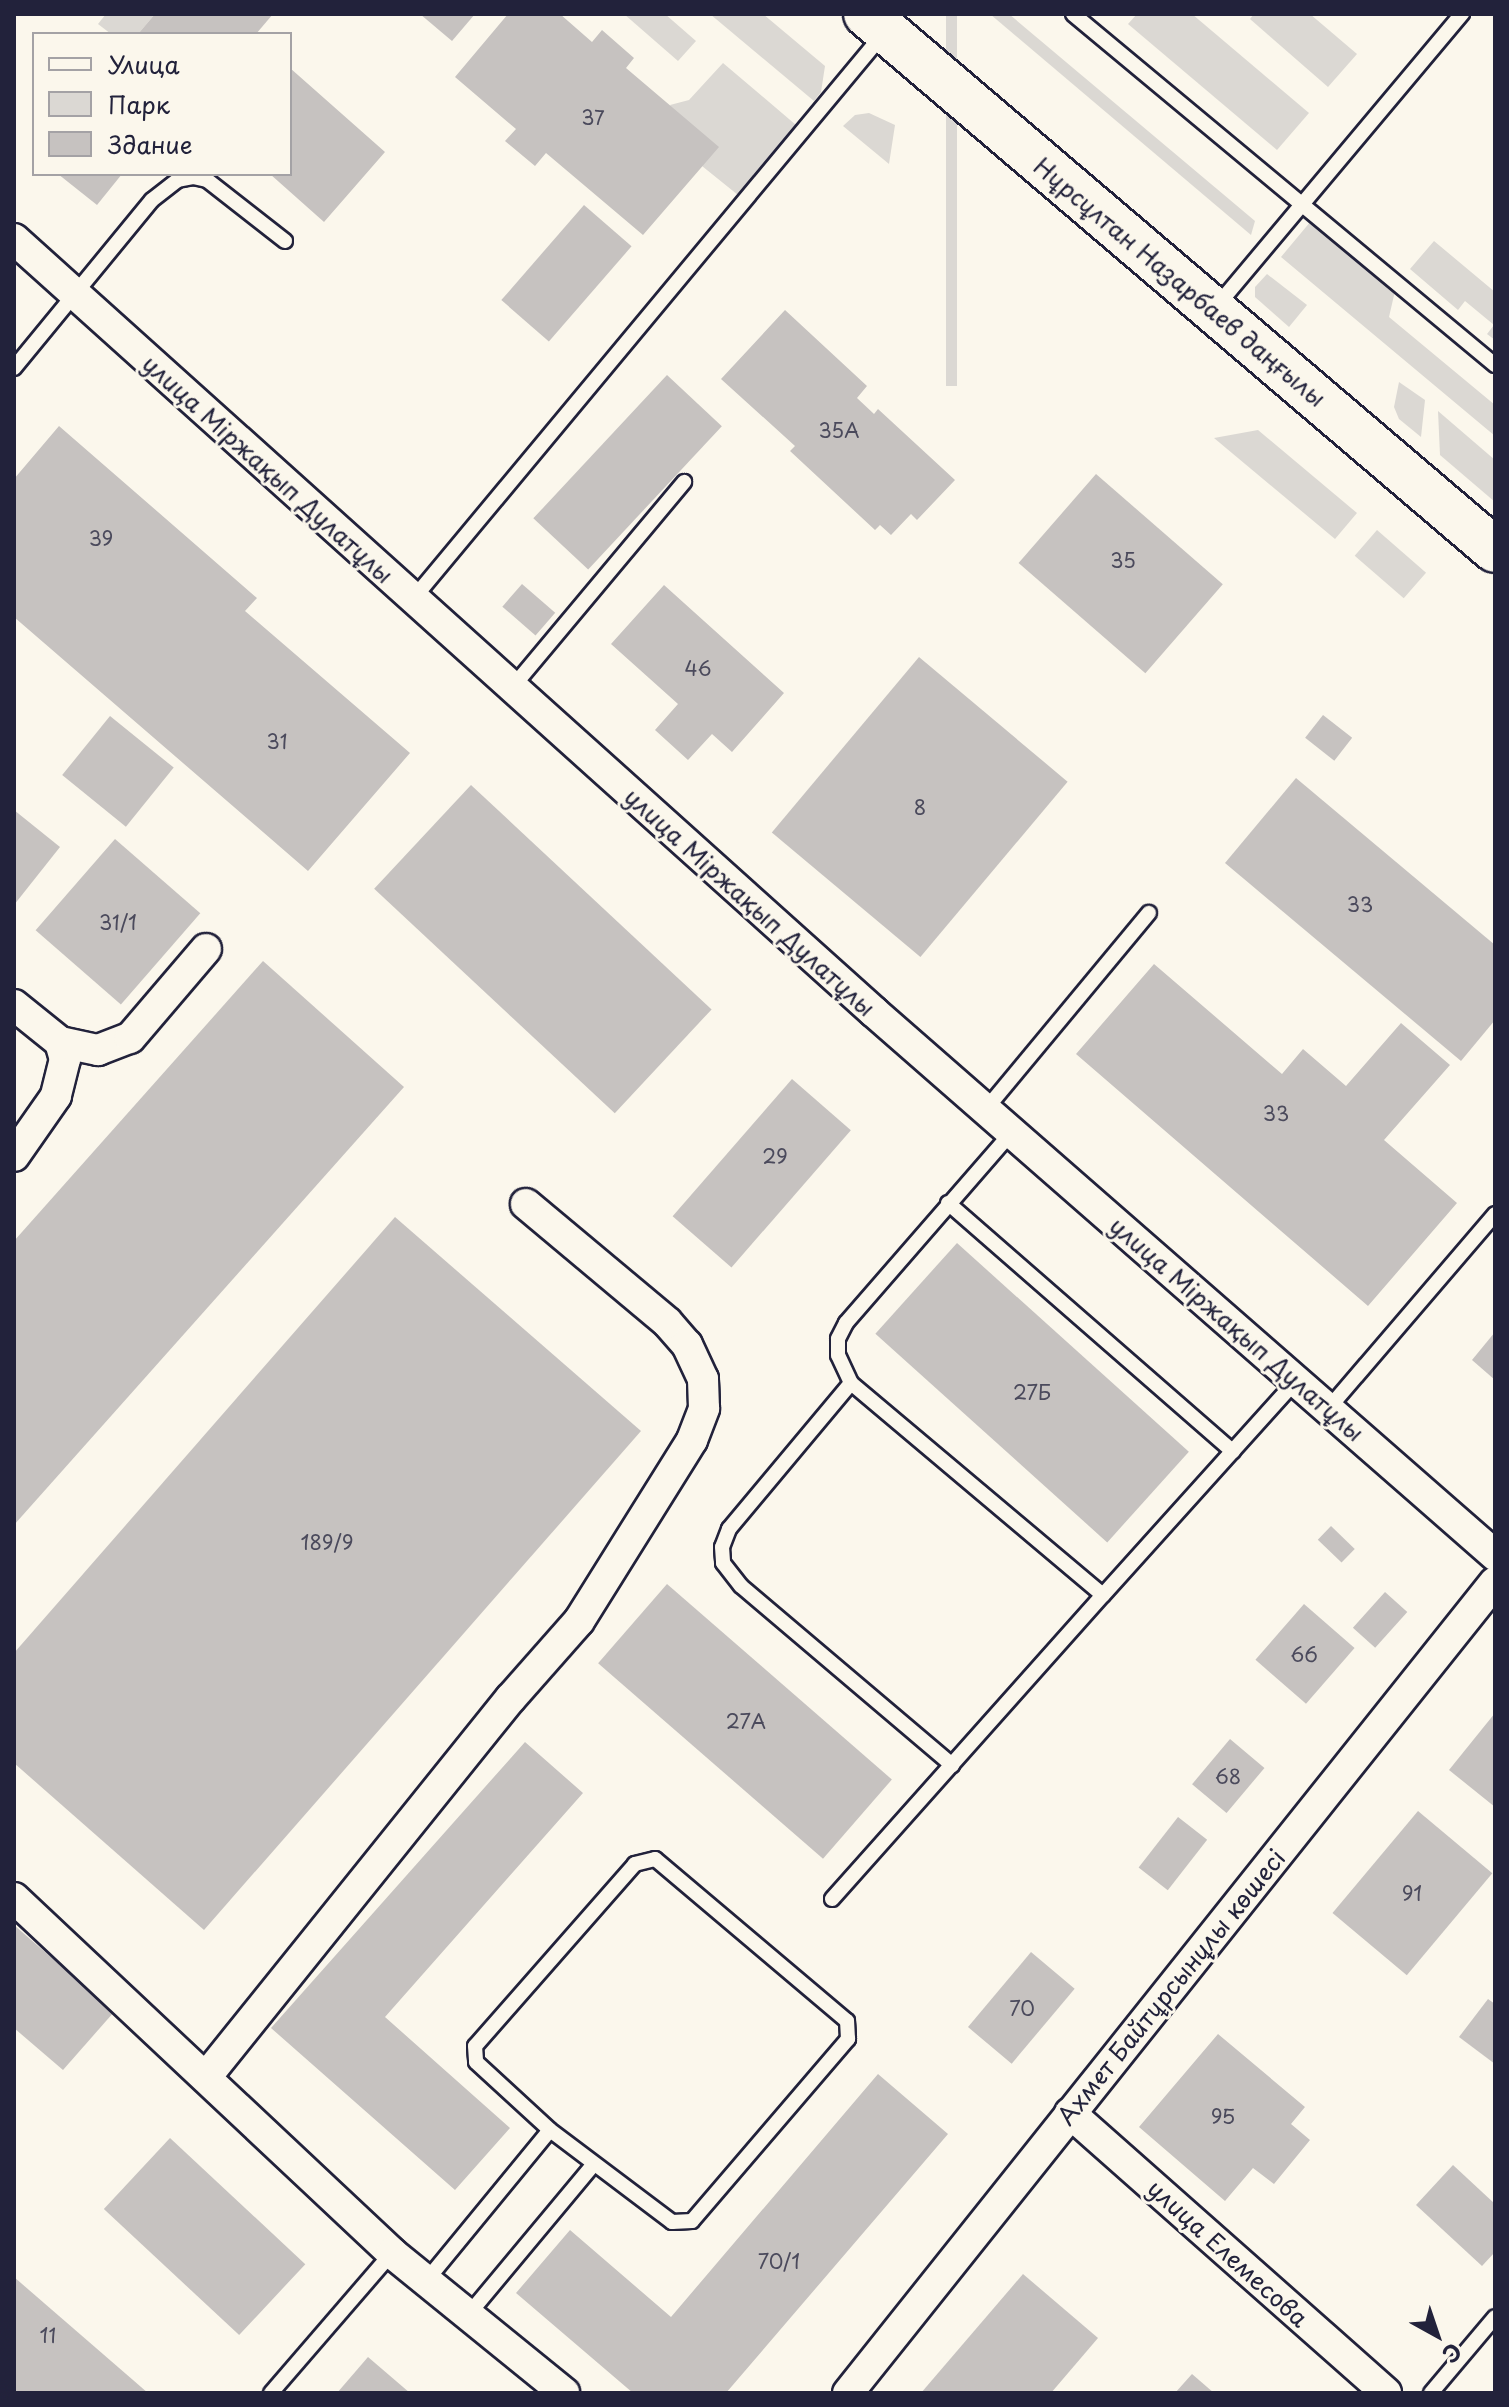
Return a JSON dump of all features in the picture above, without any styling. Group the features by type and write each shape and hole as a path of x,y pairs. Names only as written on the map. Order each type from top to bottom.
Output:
{"highway":[{"name":"Нұрсұлтан Назарбаев даңғылы","path":"876,22 1495,550"}],"street":[{"name":"улица Міржақып Дулатұлы","path":"14,239 511,689 1495,1555"},
{"path":"14,1005 60,1042 98,1050 130,1038 206,949"},
{"path":"14,1156 56,1096 65,1059 60,1042"},
{"path":"206,2077 511,1698 579,1621 692,1440 704,1408 703,1379 687,1345 667,1322 526,1204"},
{"name":"Ахмет Байтұрсынұлы көшесі","path":"848,2393 1495,1582"},
{"path":"14,1898 392,2253 564,2393"},
{"name":"улица Елемесова","path":"1070,2113 1386,2393"}],"lane":[{"path":"1073,14 1495,365"},
{"path":"1213,311 1462,14"},
{"path":"412,600 876,22"},
{"path":"14,368 152,200 178,180 193,177 207,180 285,241"},
{"path":"511,689 684,482"},
{"path":"986,1109 1149,913"},
{"path":"1012,1131 846,1323 838,1339 838,1355 851,1383 1103,1595"},
{"path":"948,1203 1233,1452"},
{"path":"1328,1409 1495,1214"},
{"path":"832,1899 1296,1381"},
{"path":"851,1383 729,1529 722,1547 723,1563 741,1586 952,1765"},
{"path":"655,1859 847,2021 848,2039 692,2221 672,2222 550,2130 476,2062 475,2046 635,1864 655,1859"},
{"path":"426,2281 550,2130"},
{"path":"468,2315 593,2165"},
{"path":"271,2393 392,2253"},
{"path":"1431,2393 1495,2317"}],"green space":[{"path":"106,14 155,14 140,32 108,32 98,24"},
{"path":"624,14 665,14 696,41 678,61"},
{"path":"710,14 763,14 825,66 821,92 814,101"},
{"path":"946,14 957,14 957,386 946,386"},
{"path":"990,14 1009,14 1255,221 1251,235"},
{"path":"1137,14 1192,14 1309,113 1277,150 1128,24"},
{"path":"1254,14 1310,14 1357,54 1328,87 1250,19"},
{"path":"723,63 796,125 738,195 702,166 670,105 689,100"},
{"path":"869,113 895,125 889,164 843,126 855,115"},
{"path":"1311,221 1395,291 1389,317 1495,405 1495,436 1281,257"},
{"path":"1434,241 1495,292 1495,340 1487,334 1494,325 1465,301 1458,310 1410,269"},
{"path":"1267,274 1307,305 1289,327 1255,297 1255,287"},
{"path":"1399,382 1425,400 1421,437 1399,419 1394,407"},
{"path":"1438,411 1495,460 1495,502 1440,455"},
{"path":"1258,430 1357,513 1335,539 1214,438"},
{"path":"1377,530 1426,573 1404,598 1355,556"}],"building":[{"path":"155,14 273,14 258,32 140,32"},
{"path":"420,14 475,14 452,41"},
{"path":"508,14 560,14 592,42 602,30 634,58 626,68 719,147 643,235 546,153 535,166 505,141 516,129 455,77"},
{"path":"292,70 385,152 324,222 272,176 292,176"},
{"path":"61,176 120,176 97,205"},
{"path":"584,205 632,246 549,341 501,300"},
{"path":"785,310 867,386 857,398 874,414 878,409 955,480 917,520 911,514 891,535 880,525 875,530 790,451 795,446 721,379"},
{"path":"667,375 722,426 588,569 533,518"},
{"path":"59,426 257,598 245,611 410,753 308,871 14,617 14,479"},
{"path":"1096,474 1223,584 1145,673 1019,563"},
{"path":"522,584 555,613 536,636 502,607"},
{"path":"664,585 784,693 732,752 712,734 688,760 655,730 678,704 611,644"},
{"path":"919,657 1068,782 920,957 772,832"},
{"path":"1323,715 1352,738 1334,761 1305,738"},
{"path":"110,716 174,768 126,827 62,775"},
{"path":"1296,778 1495,945 1495,1020 1461,1061 1225,863"},
{"path":"471,785 712,1009 615,1113 374,889"},
{"path":"14,810 60,847 14,905"},
{"path":"115,839 200,913 121,1004 36,930"},
{"path":"263,961 404,1087 14,1525 14,1241"},
{"path":"1154,964 1282,1074 1303,1049 1346,1086 1401,1023 1450,1065 1384,1140 1457,1203 1368,1306 1076,1054"},
{"path":"792,1079 851,1130 731,1268 673,1216"},
{"path":"395,1217 641,1431 204,1930 14,1763 14,1653"},
{"path":"957,1243 1189,1452 1107,1542 875,1334"},
{"path":"1495,1332 1495,1380 1472,1360"},
{"path":"1331,1526 1355,1549 1342,1563 1318,1540"},
{"path":"667,1584 892,1780 823,1859 598,1663"},
{"path":"1385,1592 1407,1612 1375,1648 1353,1628"},
{"path":"1304,1604 1355,1648 1306,1704 1255,1660"},
{"path":"1495,1713 1495,1807 1449,1770"},
{"path":"1230,1739 1264,1768 1227,1813 1192,1784"},
{"path":"525,1742 583,1793 385,2017 510,2128 455,2190 271,2028"},
{"path":"1418,1811 1492,1873 1407,1975 1333,1913"},
{"path":"1178,1817 1207,1840 1168,1890 1139,1867"},
{"path":"14,1925 114,2012 63,2070 14,2028"},
{"path":"1031,1952 1075,1989 1012,2064 968,2027"},
{"path":"1488,1999 1495,2004 1495,2064 1459,2037"},
{"path":"1218,2034 1305,2107 1291,2124 1310,2140 1274,2184 1253,2168 1225,2201 1139,2127"},
{"path":"878,2074 948,2134 726,2393 633,2393 516,2293 570,2230 671,2317"},
{"path":"170,2138 305,2264 239,2335 104,2209"},
{"path":"1453,2165 1495,2204 1495,2252 1482,2266 1416,2205"},
{"path":"1023,2274 1098,2338 1051,2393 921,2393"},
{"path":"14,2277 148,2393 14,2393"},
{"path":"368,2357 410,2393 337,2393"},
{"path":"1192,2374 1214,2393 1175,2393"}]}
